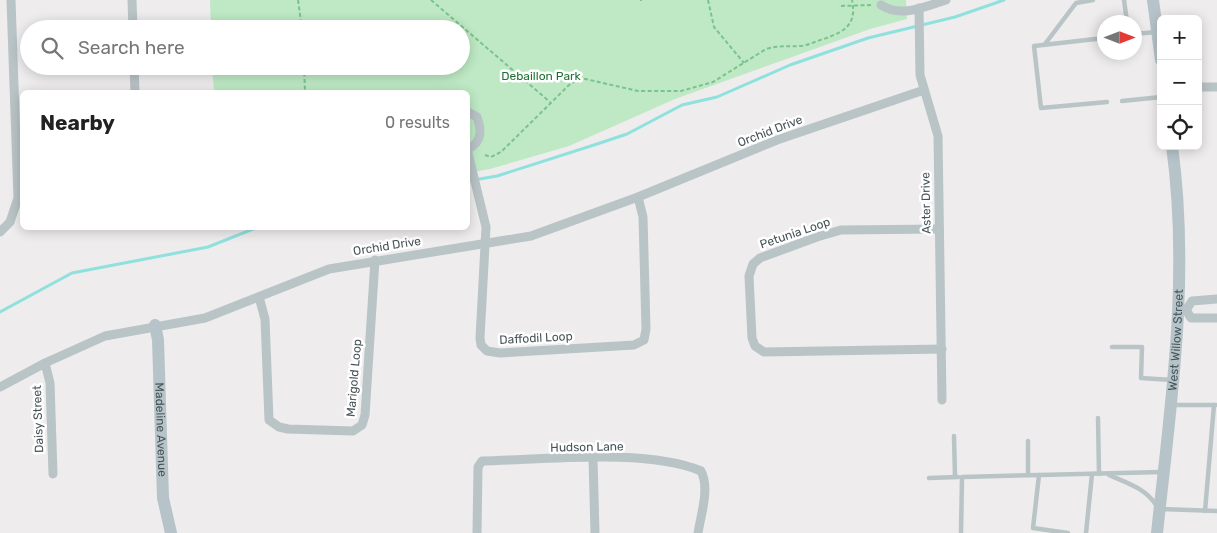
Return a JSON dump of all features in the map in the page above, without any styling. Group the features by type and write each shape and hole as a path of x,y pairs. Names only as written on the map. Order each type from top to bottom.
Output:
{"main road":[{"path":"1153,0 1157,32"},
{"name":"West Willow Street","path":"1157,533 1183,310 1179,209 1172,150"},
{"name":"Madeline Avenue","path":"155,326 158,340 163,498 171,533"}],"street":[{"path":"0,232 10,222 18,198 12,0"},
{"path":"132,0 133,20"},
{"path":"881,2 895,12 919,8 946,0"},
{"name":"Aster Drive","path":"919,8 920,75 938,136 942,400"},
{"path":"134,75 135,90"},
{"path":"1202,87 1217,87"},
{"name":"Orchid Drive","path":"0,387 45,363 106,336 206,318 329,269 531,236 778,140 924,90"},
{"path":"470,113 477,117 481,128 480,139 470,148"},
{"name":"Daffodil Loop","path":"470,162 486,227 480,338 483,348 500,353 634,345 644,340 646,329 643,217 638,196"},
{"name":"Petunia Loop","path":"939,229 850,230 833,232 755,261 750,268 749,276 752,338 755,346 764,352 942,349"},
{"name":"Marigold Loop","path":"259,296 265,319 270,420 279,427 288,429 353,431 362,425 365,415 375,260"},
{"path":"1217,299 1192,301 1183,310 1191,318 1217,318"},
{"name":"Daisy Street","path":"45,363 50,383 53,474"},
{"path":"593,458 595,533"},
{"name":"Hudson Lane","path":"477,533 478,467 482,461 593,458 625,458 680,465 700,471 705,479 705,488 698,533"}],"lane":[{"path":"1045,44 1076,3 1093,0"},
{"path":"1124,0 1126,15"},
{"path":"1142,33 1157,32"},
{"path":"1097,39 1034,46 1041,108 1106,102"},
{"path":"1122,101 1157,97"},
{"path":"1112,347 1142,347 1141,378 1174,380"},
{"path":"1171,405 1216,405 1205,511"},
{"path":"1098,418 1102,474"},
{"path":"954,436 955,477"},
{"path":"1028,440 1028,475"},
{"path":"929,478 1164,472"},
{"path":"1086,533 1092,474"},
{"path":"1102,474 1140,489 1150,496 1160,509 1217,511"},
{"path":"1039,475 1034,528 1068,533"},
{"path":"961,532 962,477"}],"path":[{"path":"298,0 301,20"},
{"path":"431,0 454,20"},
{"path":"708,0 714,27 744,63"},
{"path":"485,155 491,157 501,152 568,85 581,78 638,90 681,90 713,82 775,46 804,45 843,32 850,24 852,0"},
{"path":"842,6 881,2"},
{"path":"470,33 550,102"},
{"path":"304,75 305,90"}],"green space":[{"name":"Debaillon Park","path":"210,0 906,0 907,19 870,29 675,99 569,146 490,169 470,173 470,90 214,90 213,75 470,75 470,20 211,20"}],"waterway":[{"path":"470,181 497,176 627,134 682,105 717,97 790,65 868,38 955,17 1004,0"},
{"path":"0,312 72,273 208,247 251,230"}]}
